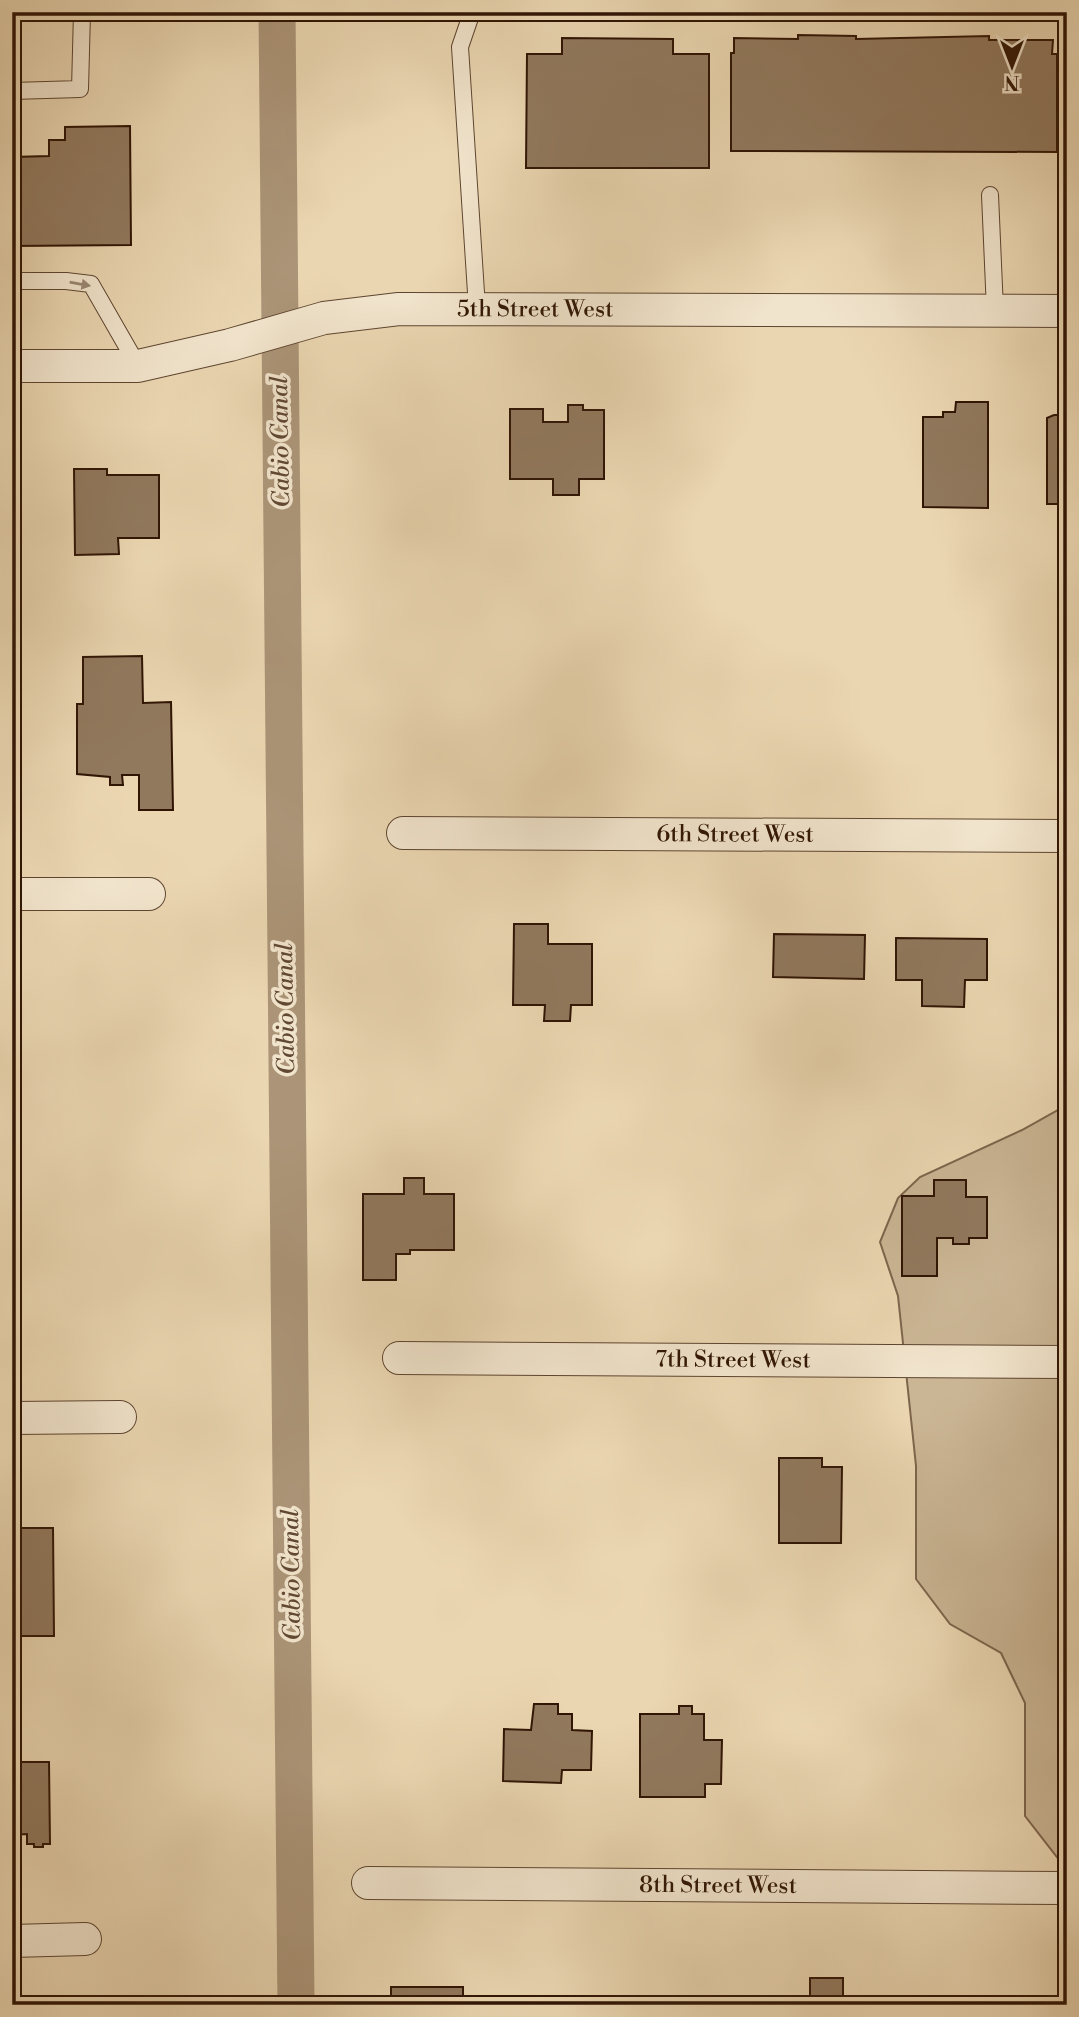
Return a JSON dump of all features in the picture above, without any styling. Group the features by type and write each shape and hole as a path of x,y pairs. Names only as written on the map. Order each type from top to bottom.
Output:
{"street":[{"name":"5th Street West","path":"12,366 138,366 230,345 324,318 399,309 1067,311"},
{"name":"6th Street West","path":"403,833 1067,836"},
{"path":"12,894 149,894"},
{"name":"7th Street West","path":"399,1358 1067,1362"},
{"path":"12,1418 120,1417"},
{"name":"8th Street West","path":"368,1883 1067,1888"},
{"path":"12,1941 85,1938"}],"lane":[{"path":"12,13 82,12 80,89 12,90"},
{"path":"472,12 460,47 477,308"},
{"path":"990,195 995,310"},
{"path":"12,281 91,284 138,366"}],"shaded area":[{"path":"1067,1105 1067,1862 1060,1861 1025,1816 1025,1703 1001,1653 950,1624 916,1579 916,1466 898,1296 880,1242 898,1198 920,1177 1022,1130"}],"building":[{"path":"798,35 856,36 856,39 989,36 989,40 1053,40 1052,54 1057,54 1057,152 731,151 731,53 734,53 734,38 798,39"},
{"path":"562,38 673,39 673,54 709,54 709,168 526,168 527,54 562,54"},
{"path":"130,126 131,245 12,246 12,157 49,156 49,140 65,140 65,127"},
{"path":"956,402 988,402 988,508 923,507 923,417 943,417 943,412 955,412"},
{"path":"568,405 583,405 583,410 604,410 604,479 579,479 579,495 553,495 553,479 510,479 510,409 543,409 543,422 568,422"},
{"path":"1054,415 1067,418 1067,504 1047,504 1047,418"},
{"path":"74,469 107,469 107,475 159,475 159,538 118,538 119,554 75,555"},
{"path":"142,656 143,703 171,702 173,810 139,810 139,775 122,775 123,785 110,785 110,777 77,774 77,704 83,704 83,657"},
{"path":"514,924 548,924 548,944 592,944 592,1005 571,1005 570,1021 544,1021 545,1005 513,1005"},
{"path":"774,934 865,935 864,979 773,977"},
{"path":"896,938 987,939 987,980 965,980 964,1007 922,1006 922,980 896,980"},
{"path":"404,1178 424,1178 424,1194 454,1194 454,1250 410,1250 410,1254 396,1254 396,1280 363,1280 363,1194 404,1194"},
{"path":"934,1180 966,1180 966,1197 987,1197 987,1238 969,1238 969,1244 953,1244 953,1238 937,1238 937,1276 902,1276 902,1196 934,1196"},
{"path":"779,1458 822,1458 822,1467 842,1467 841,1543 779,1543"},
{"path":"21,1528 53,1528 54,1636 12,1636 12,1532 21,1532"},
{"path":"534,1704 558,1704 558,1714 572,1714 572,1730 592,1731 591,1770 562,1770 561,1783 503,1781 504,1729 531,1730"},
{"path":"679,1706 692,1706 692,1714 704,1714 704,1740 722,1740 721,1784 705,1784 705,1797 640,1797 640,1714 679,1714"},
{"path":"12,1762 49,1762 50,1844 43,1844 43,1847 27,1844 27,1834 12,1835"},
{"path":"810,1978 843,1978 843,2005 810,2005"},
{"path":"391,1987 463,1987 463,2005 391,2005"}],"waterway":[{"name":"Cabio Canal","path":"277,12 296,2005"}]}
